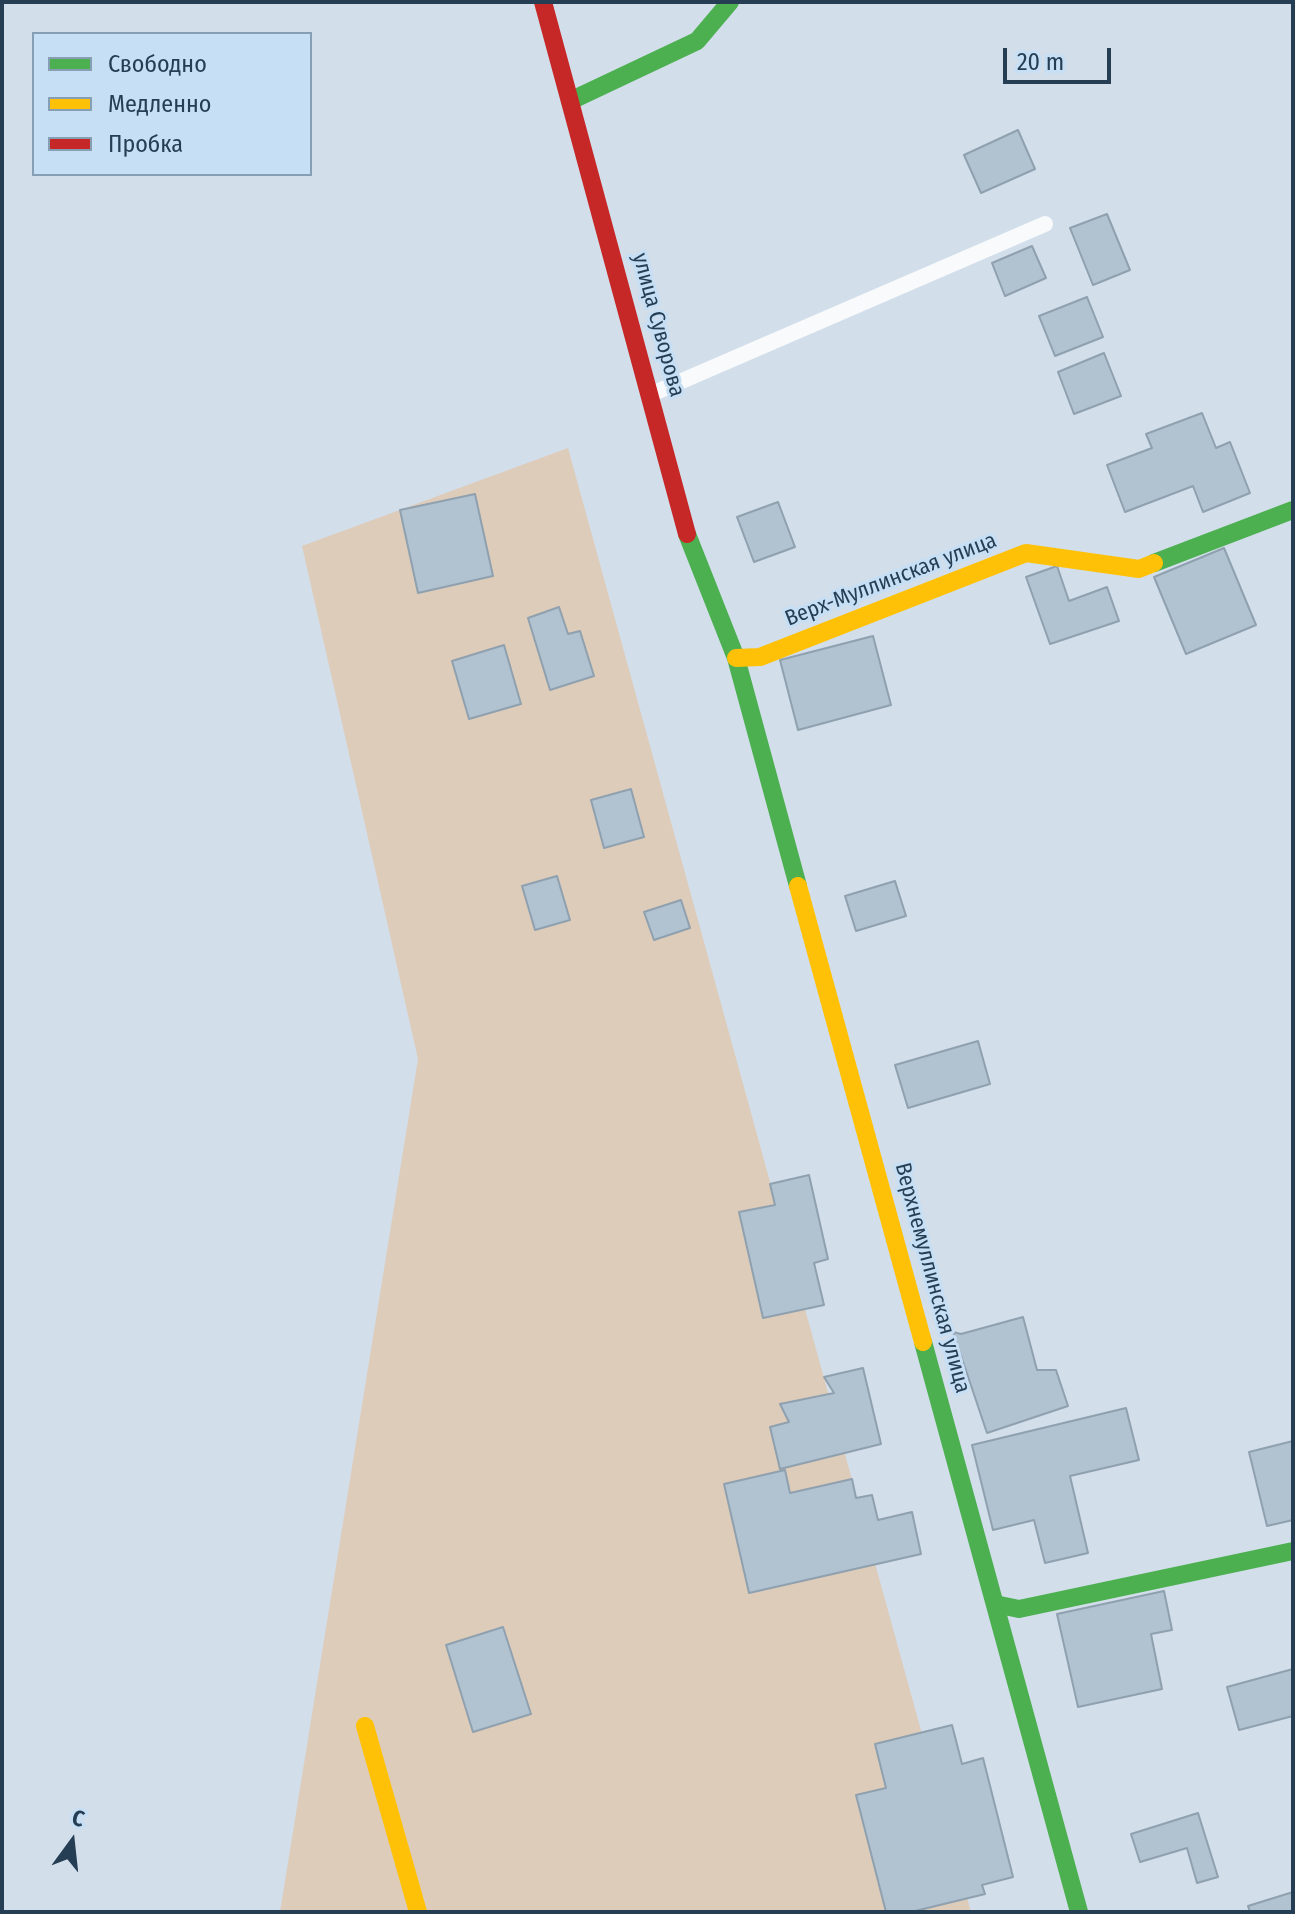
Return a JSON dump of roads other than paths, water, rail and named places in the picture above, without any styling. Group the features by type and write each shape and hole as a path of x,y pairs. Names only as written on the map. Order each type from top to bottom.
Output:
{"street":[{"name":"улица Суворова","path":"543,2 652,394 692,553 736,658"},
{"path":"570,101 610,85 697,41 730,2"},
{"name":"Верх-Муллинская улица","path":"736,658 760,657 1026,553 1139,569 1293,510"},
{"name":"Верхнемуллинская улица","path":"736,658 1079,1912"},
{"path":"995,1604 1019,1609 1293,1551"},
{"path":"365,1726 418,1912"}],"lane":[{"path":"652,394 684,383 1045,224"}]}
